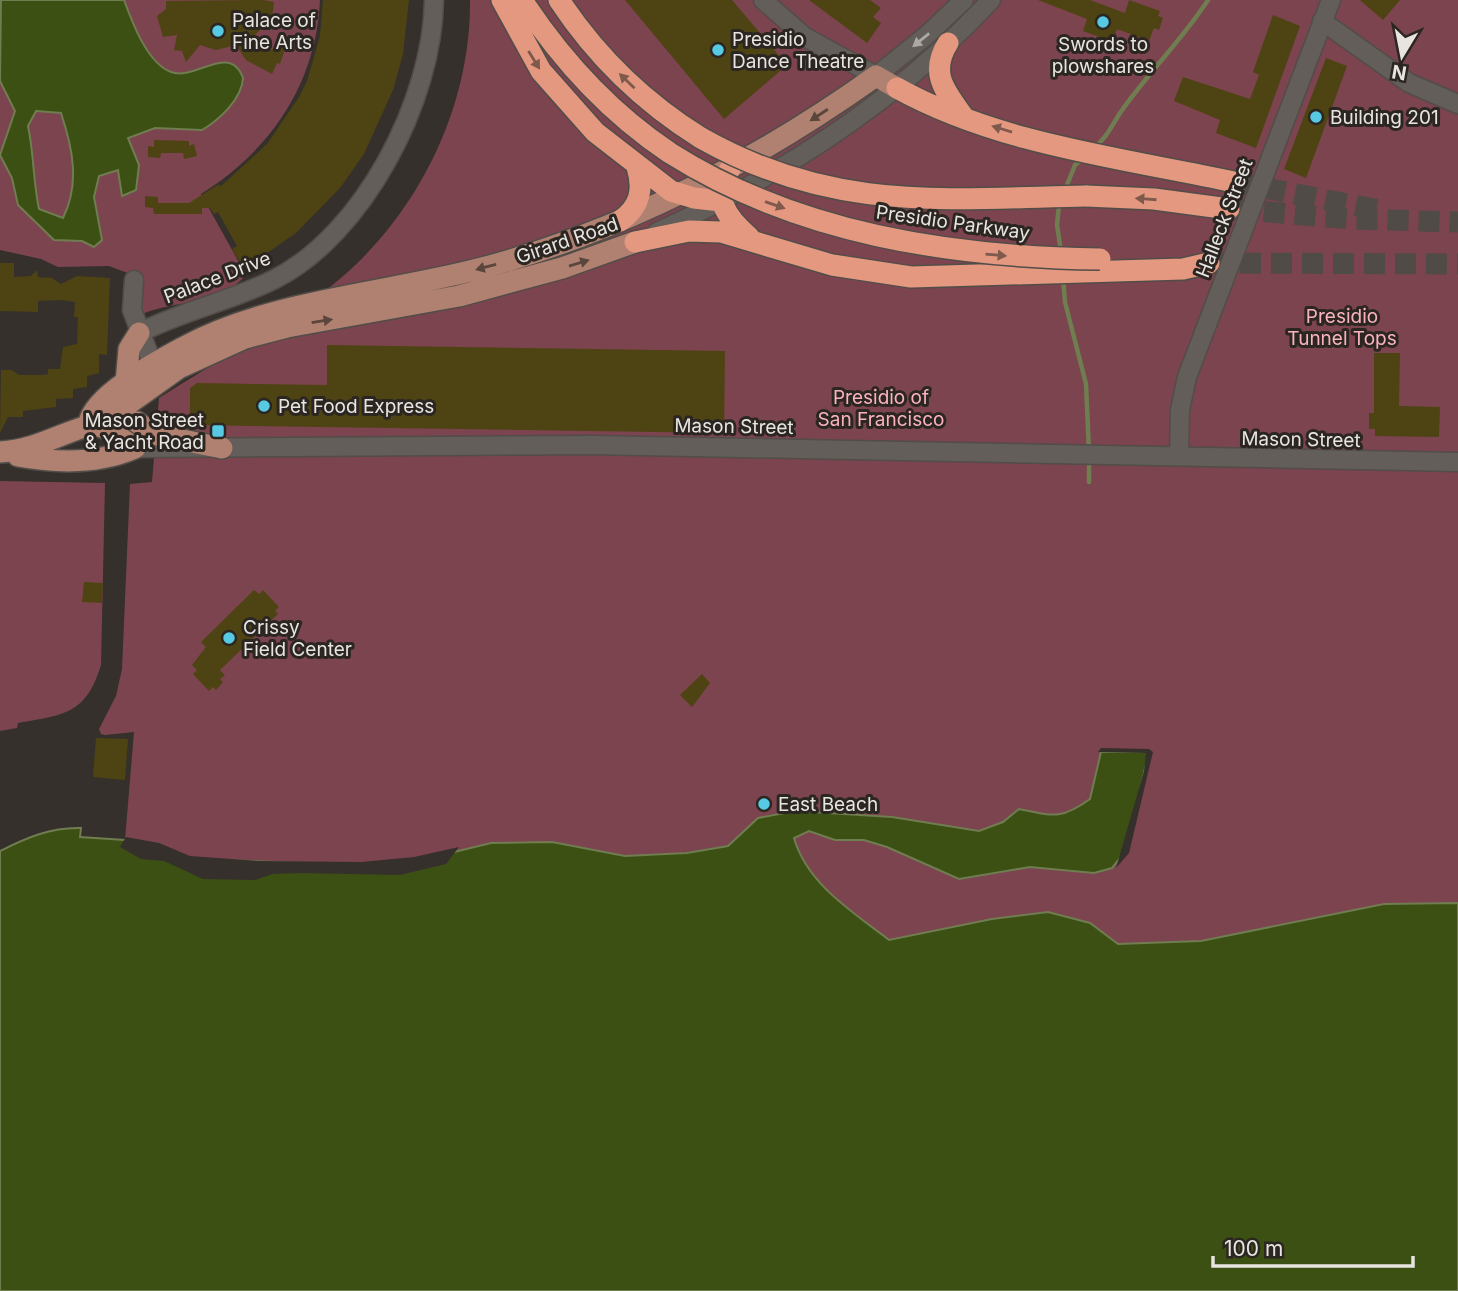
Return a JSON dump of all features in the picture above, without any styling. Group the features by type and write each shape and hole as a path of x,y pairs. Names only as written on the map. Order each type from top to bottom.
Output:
{"highway":[{"path":"502,0 526,47 558,92 595,132 637,167 680,194 721,201"},
{"name":"Presidio Parkway","path":"522,0 579,76 624,119 670,153 717,181 763,201 873,235 995,255 1100,265 1209,263"},
{"name":"Presidio Parkway","path":"559,0 591,44 626,81 659,109 701,138 768,171 853,194 927,200 1086,196 1154,199 1229,209"},
{"path":"948,43 940,58 938,75 962,116"},
{"path":"897,88 962,116 1042,140 1234,182"},
{"path":"620,221 639,198 641,184 637,167"},
{"path":"730,169 723,178 721,201 731,220 760,242"},
{"path":"635,242 701,231 760,242 832,265 896,276 957,278 1100,265"}],"main road":[{"path":"876,76 897,88"},
{"name":"Girard Road","path":"89,423 97,405 135,386 204,337 258,318 484,268 620,221 730,169 876,76"},
{"name":"Girard Road","path":"160,370 252,336 459,296 562,268 635,242"},
{"path":"135,448 135,386 129,349 139,333"},
{"path":"137,422 153,434 222,448"},
{"path":"1,452 46,444 89,423 108,429 135,448"},
{"path":"1,452 68,461 110,457 135,448"}],"street":[{"name":"Palace Drive","path":"139,333 172,316 274,279 323,244 371,186 402,132 425,62 434,0"},
{"path":"763,0 805,37 876,76"},
{"name":"Girard Road","path":"876,76 927,35 964,0"},
{"name":"Girard Road","path":"635,242 721,201 827,138 897,88 991,0"},
{"name":"Halleck Street","path":"1179,456 1180,410 1187,377 1331,0"},
{"path":"1322,21 1409,83 1458,104"},
{"path":"134,281 132,310 139,333 160,370"},
{"name":"Mason Street","path":"135,448 348,444 592,445 1458,462"}],"green space":[{"path":"0,0 320,0 317,31 310,60 285,112 249,157 201,194 246,275 235,285 211,297 142,314 139,313 141,278 109,266 58,267 41,259 0,250"},
{"name":"Presidio of San Francisco","path":"470,0 1458,0 1458,903 1384,904 1201,941 1118,944 1090,923 992,919 888,940 820,883 800,854 794,837 758,818 728,846 668,855 625,856 552,842 361,865 189,859 125,840 134,732 105,735 101,734 99,729 116,696 122,669 130,484 152,482 159,398 282,322 329,288 376,243 400,213 421,181 452,112 468,38"},
{"path":"0,481 105,483 101,665 95,682 88,694 71,710 48,718 18,723 17,728 0,731"}],"shaded area":[{"path":"1,0 124,0 141,41 162,67 180,73 230,63 243,78 239,94 234,101 202,130 155,128 128,138 139,165 136,190 122,196 118,170 99,176 94,197 102,240 94,247 82,241 54,240 18,205 12,178 0,155 15,111 0,81","holes":["36,111 61,113 73,166 72,192 63,218 39,209 28,126"]},
{"path":"1101,752 1149,752 1125,852 1112,868 1094,873 1030,867 959,879 887,847 864,840 835,840 809,831 794,838 800,854 820,883 889,940 992,919 1048,912 1090,923 1118,944 1201,941 1384,904 1458,903 1458,1291 0,1291 0,851 10,846 49,831 81,828 80,837 125,840 189,859 361,865 446,854 491,843 552,842 625,856 687,853 728,846 758,818 795,811 892,817 979,831 1003,822 1019,809 1056,814 1080,806 1090,799"}],"pier":[{"path":"1101,748 1149,749 1153,752 1129,853 1116,868 1144,771 1146,753 1098,752"},
{"path":"126,837 159,843 190,856 259,861 361,862 414,857 459,847 446,864 400,875 300,873 273,874 255,880 203,879 164,861 141,859 120,847"}],"building":[{"path":"323,0 409,0 403,54 393,90 364,154 340,188 296,233 244,269 232,249 237,246 218,212 214,214 210,208 202,208 202,214 154,214 153,208 145,207 145,196 158,197 158,203 189,203 219,184 220,187 267,144 307,81 320,36"},
{"path":"625,0 732,0 787,65 724,119"},
{"path":"809,0 870,0 881,8 873,17 881,23 867,43"},
{"path":"1038,0 1090,0 1125,13 1129,0 1160,11 1158,16 1163,18 1159,30 1154,28 1149,41 1117,29 1113,42 1083,31 1087,19"},
{"path":"1360,0 1400,0 1383,20"},
{"name":"Palace of Fine Arts","path":"166,1 274,2 272,18 248,42 271,50 278,45 282,46 284,52 280,64 277,63 272,74 246,60 236,45 216,50 200,45 186,62 182,51 174,50 177,35 163,37 157,16 166,9"},
{"path":"1273,15 1300,26 1256,148 1216,133 1220,120 1174,101 1183,77 1250,99 1259,75 1253,72"},
{"name":"Building 201","path":"1326,58 1347,66 1306,178 1284,169"},
{"path":"154,140 189,141 189,146 194,144 197,156 184,159 183,153 161,153 160,158 148,157 148,146 154,147"},
{"path":"0,263 14,263 14,277 31,276 37,270 38,277 52,278 61,284 77,276 110,278 107,355 99,354 99,373 87,376 87,387 73,389 73,398 56,399 56,407 23,411 23,417 8,417 0,433 1,370 12,370 19,375 43,375 48,374 48,369 60,369 63,347 77,344 78,317 74,317 75,302 61,300 38,301 38,312 0,311"},
{"path":"327,345 725,351 724,433 190,425 190,388 197,383 327,385"},
{"path":"1374,353 1400,353 1399,406 1440,407 1439,437 1375,436 1375,429 1369,429 1369,413 1374,413"},
{"path":"84,582 103,583 102,603 82,602"},
{"name":"Crissy Field Center","path":"254,590 259,594 263,590 279,607 275,611 278,614 220,670 225,675 220,679 223,682 216,690 213,687 209,691 193,674 197,670 192,665 206,647 201,642"},
{"path":"702,674 710,683 692,707 680,695"},
{"path":"96,738 128,739 125,780 93,777"}],"waterway":[{"path":"1094,148 1106,136 1130,99 1208,0"},
{"path":"1065,190 1075,165 1083,159"},
{"path":"1059,205 1057,225 1061,251"},
{"path":"1063,277 1065,302 1086,384 1089,451"},
{"path":"1089,460 1089,482"}],"tunnel":[{"path":"1234,182 1378,210"},
{"path":"1233,209 1351,219 1458,222"},
{"path":"1209,263 1458,264"}],"place":[{"name":"Swords to plowshares","path":"1103,22"},
{"name":"Palace of Fine Arts","path":"218,31"},
{"name":"Presidio Dance Theatre","path":"718,50"},
{"name":"Building 201","path":"1316,117"},
{"name":"Pet Food Express","path":"264,406"},
{"name":"Mason Street & Yacht Road","path":"218,431"},
{"name":"Crissy Field Center","path":"229,638"},
{"name":"East Beach","path":"764,804"}],"park label":[{"name":"Presidio Tunnel Tops","path":"1342,327"}]}
